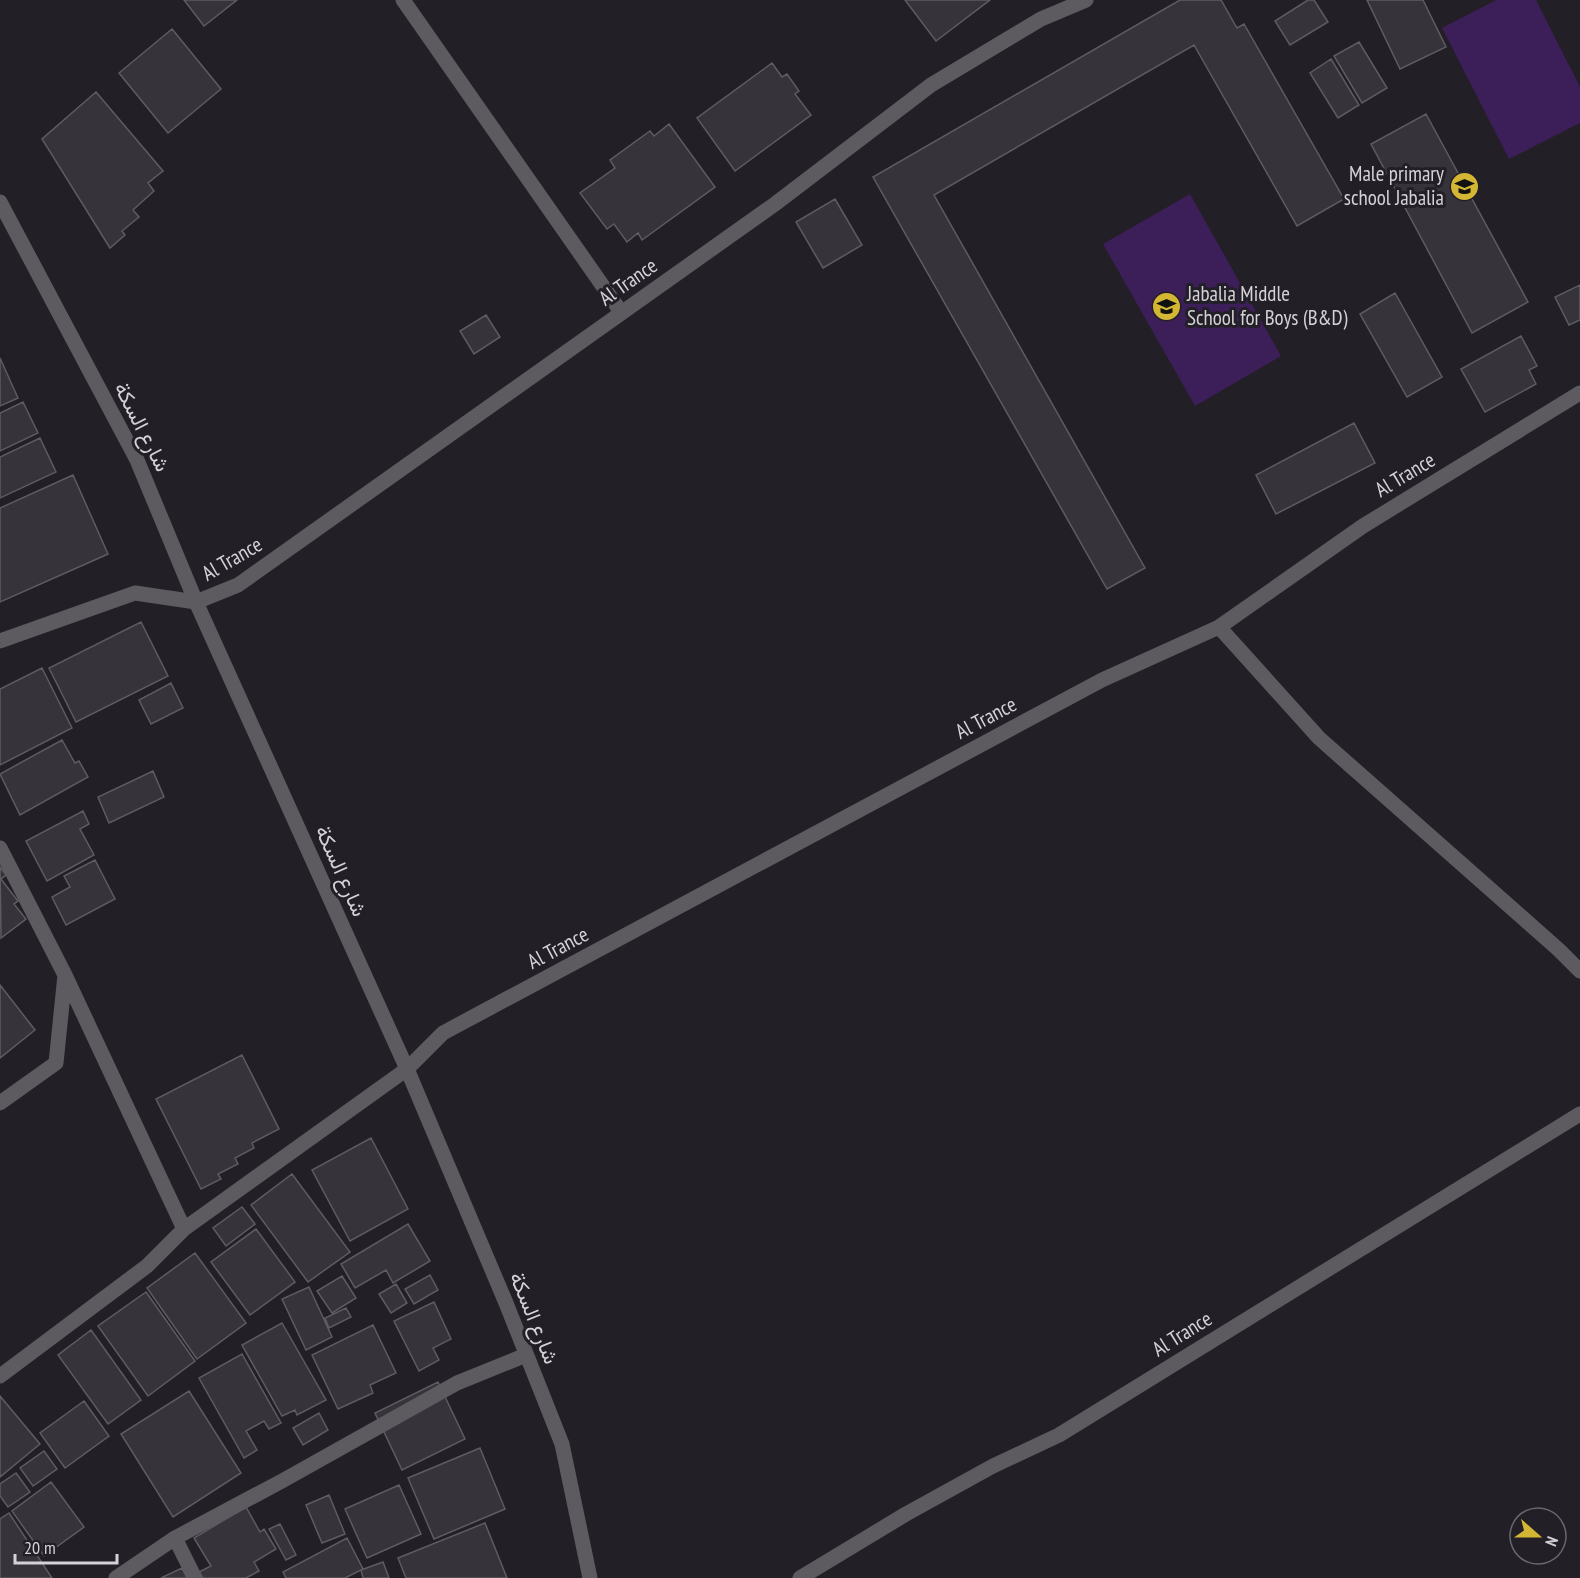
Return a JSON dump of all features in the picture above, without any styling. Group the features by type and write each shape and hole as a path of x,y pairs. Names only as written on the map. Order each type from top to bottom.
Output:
{"street":[{"path":"403,0 621,312"},
{"name":"Al Trance","path":"196,602 238,585 775,204 931,85 1041,19 1086,0"},
{"name":"شارع السكة","path":"0,202 137,460 196,602 407,1069 506,1303 562,1444 590,1578"},
{"name":"Al Trance","path":"0,1376 147,1266 184,1229 407,1069 443,1033 1102,680 1219,627 1363,526 1580,393"},
{"path":"0,641 135,593 196,602"},
{"path":"1219,627 1319,738 1580,971"},
{"path":"0,848 65,975 184,1229"},
{"path":"0,1103 56,1063 65,975"},
{"name":"Al Trance","path":"800,1578 906,1514 993,1466 1059,1435 1580,1114"},
{"path":"116,1578 175,1538 457,1383 526,1355"},
{"path":"175,1538 195,1578"}],"shaded area":[{"path":"1496,0 1536,0 1580,87 1580,123 1509,159 1442,28"},
{"path":"1190,194 1281,356 1195,406 1103,244"}],"building":[{"path":"184,0 237,0 204,26"},
{"path":"905,0 990,0 936,41"},
{"path":"1180,0 1221,0 1237,28 1244,24 1344,199 1297,226 1194,45 934,195 1145,568 1107,589 873,177"},
{"path":"1308,0 1314,0 1328,22 1290,45 1275,21"},
{"path":"1367,0 1423,0 1446,47 1400,69"},
{"path":"172,29 221,89 168,133 119,73"},
{"path":"1359,42 1387,88 1362,103 1334,56"},
{"path":"1331,59 1359,105 1338,118 1310,73"},
{"path":"772,63 782,77 787,74 799,91 795,94 811,115 735,171 697,118"},
{"path":"96,92 163,171 148,183 154,191 133,210 139,217 122,231 125,235 110,248 42,139"},
{"path":"1426,114 1528,302 1472,333 1371,144"},
{"path":"669,124 715,187 642,240 638,233 627,242 614,224 607,229 580,193 615,168 610,160 650,131 654,136"},
{"path":"835,199 862,245 823,268 796,222"},
{"path":"1580,285 1580,320 1569,325 1555,297"},
{"path":"1395,293 1442,377 1407,397 1360,314"},
{"path":"486,315 500,337 474,354 460,331"},
{"path":"1521,336 1537,366 1529,370 1536,384 1485,412 1461,369"},
{"path":"0,358 18,398 0,406"},
{"path":"23,402 38,433 0,451 0,413"},
{"path":"1354,423 1375,463 1276,514 1256,475"},
{"path":"40,438 56,472 0,498 0,457"},
{"path":"73,475 108,554 0,602 0,508"},
{"path":"141,622 168,676 76,722 49,668"},
{"path":"42,668 72,728 0,765 0,689"},
{"path":"171,683 183,708 151,724 139,700"},
{"path":"62,740 75,763 79,761 88,777 20,815 0,774"},
{"path":"153,771 164,797 109,823 98,797"},
{"path":"83,811 89,824 80,829 94,855 47,881 26,841"},
{"path":"95,860 115,899 66,925 52,897 70,887 64,876"},
{"path":"0,867 6,875 1,879 18,901 14,904 26,919 1,938"},
{"path":"0,985 35,1030 0,1058"},
{"path":"242,1055 279,1129 252,1143 254,1148 235,1158 238,1164 218,1174 221,1179 201,1189 156,1099"},
{"path":"371,1138 408,1209 350,1241 312,1170"},
{"path":"292,1174 350,1252 308,1282 251,1205"},
{"path":"242,1207 255,1224 226,1246 213,1228"},
{"path":"408,1224 430,1261 393,1283 386,1270 355,1288 341,1264"},
{"path":"256,1229 295,1282 250,1315 211,1262"},
{"path":"195,1253 246,1323 197,1359 147,1288"},
{"path":"430,1275 438,1290 414,1304 405,1289"},
{"path":"342,1276 356,1298 332,1313 317,1291"},
{"path":"396,1284 407,1303 391,1313 379,1294"},
{"path":"309,1287 332,1337 306,1350 282,1299"},
{"path":"146,1292 195,1361 148,1396 98,1326"},
{"path":"434,1302 451,1339 433,1348 439,1360 419,1371 394,1321"},
{"path":"346,1308 351,1317 329,1328 325,1318"},
{"path":"282,1323 326,1400 297,1415 295,1410 282,1416 242,1345"},
{"path":"373,1325 396,1373 370,1385 373,1393 338,1409 312,1355"},
{"path":"91,1330 141,1400 108,1424 58,1355"},
{"path":"242,1354 281,1423 269,1429 264,1421 246,1431 257,1450 244,1458 199,1378"},
{"path":"438,1382 465,1439 402,1470 375,1413"},
{"path":"189,1391 241,1473 173,1517 121,1434"},
{"path":"0,1396 40,1444 0,1477"},
{"path":"84,1401 109,1436 65,1468 40,1433"},
{"path":"319,1413 328,1430 303,1445 293,1428"},
{"path":"480,1448 505,1509 434,1539 408,1478"},
{"path":"44,1451 57,1469 33,1486 20,1468"},
{"path":"16,1473 30,1492 8,1507 0,1496 0,1484"},
{"path":"51,1482 84,1527 44,1556 12,1511"},
{"path":"399,1485 421,1534 367,1558 345,1509"},
{"path":"329,1495 345,1534 322,1543 306,1505"},
{"path":"246,1507 260,1532 264,1529 276,1549 254,1562 259,1571 246,1578 203,1578 199,1572 211,1566 194,1538"},
{"path":"9,1513 52,1578 0,1578 0,1519"},
{"path":"485,1523 507,1578 406,1578 398,1558"},
{"path":"280,1524 296,1555 286,1560 269,1529"},
{"path":"347,1538 363,1569 345,1578 286,1578 283,1572"},
{"path":"383,1562 389,1578 363,1578 361,1570"},
{"path":"182,1568 187,1578 161,1578"}],"place":[{"name":"Male primary school Jabalia","path":"1465,186"},
{"name":"Jabalia Middle School for Boys (B&D)","path":"1166,306"}]}
